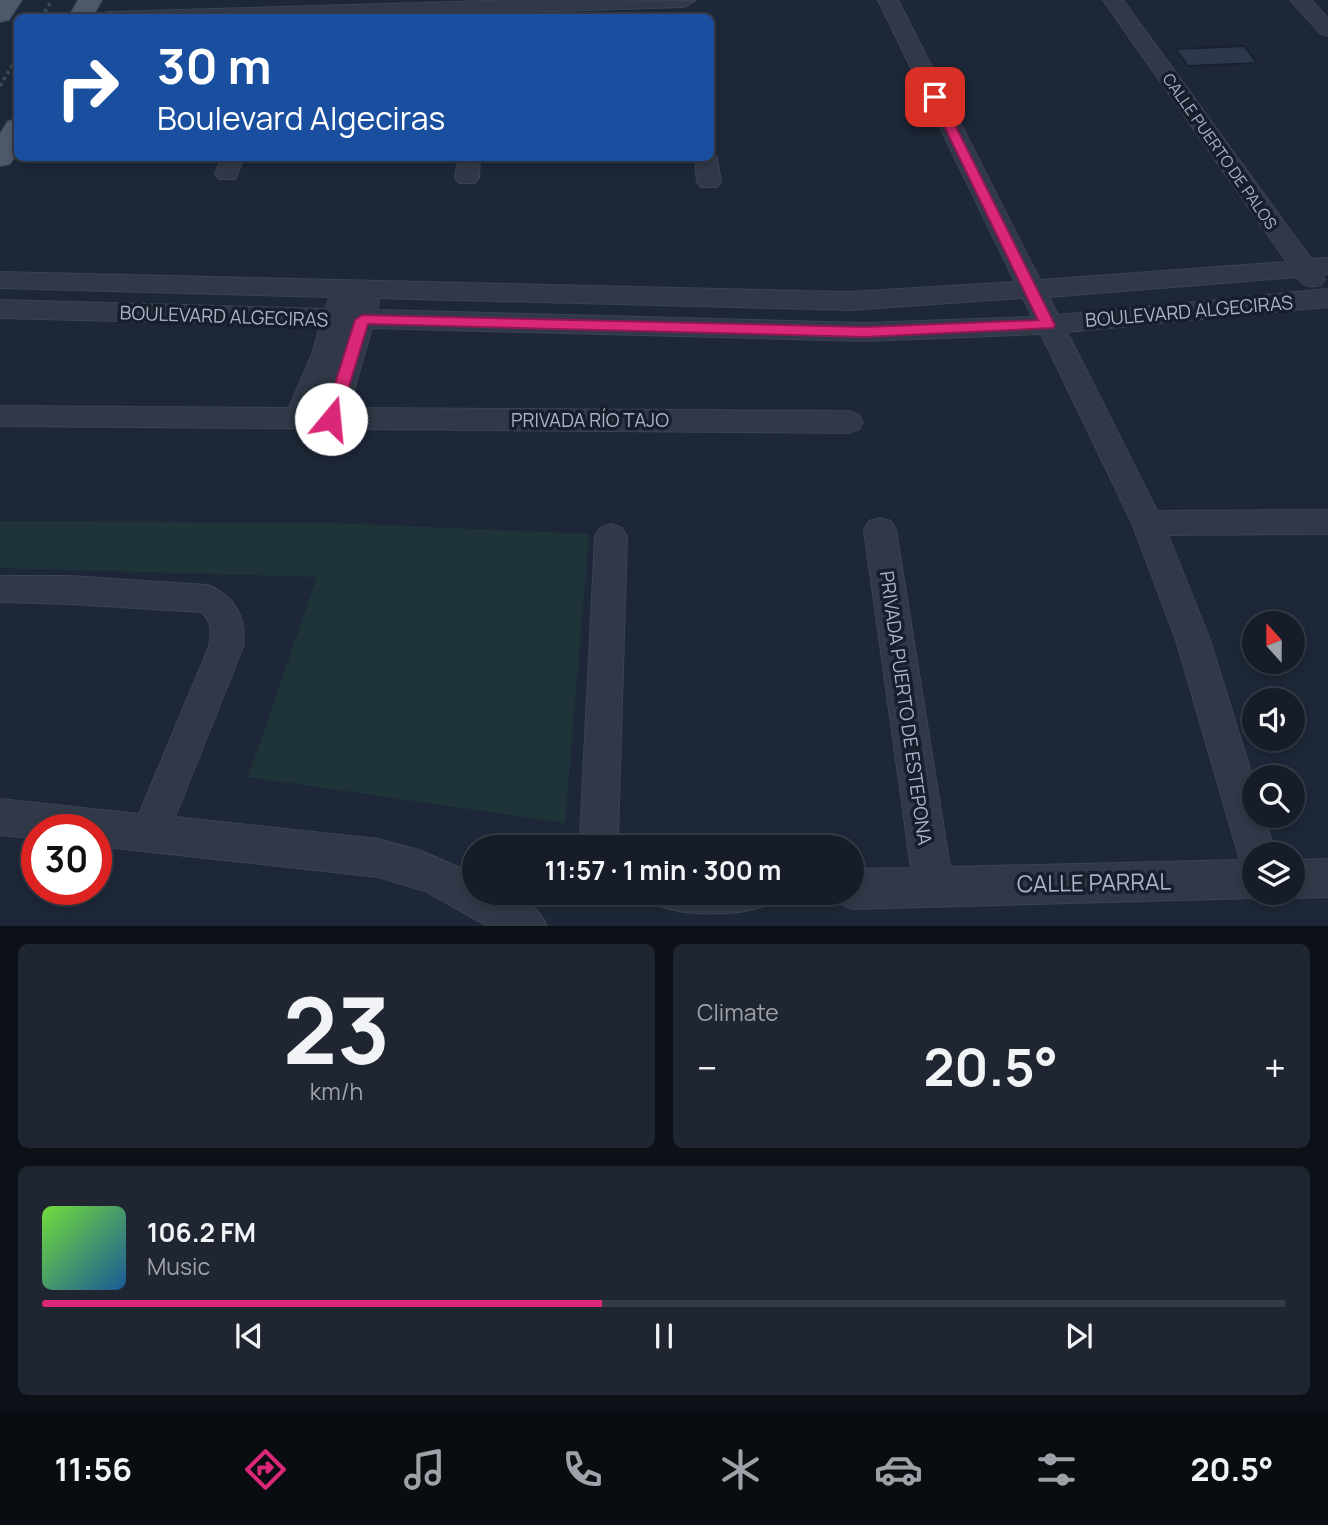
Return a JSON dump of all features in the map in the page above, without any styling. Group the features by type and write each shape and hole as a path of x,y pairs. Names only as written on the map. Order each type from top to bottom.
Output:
{"main road":[{"path":"0,15 10,0"},
{"path":"0,158 14,134"}],"street":[{"path":"91,9 169,0"},
{"path":"91,9 485,8 685,0"},
{"path":"888,0 1030,291 1148,523 1193,640 1253,842"},
{"name":"CALLE PUERTO DE PALOS","path":"1113,0 1316,267 1327,299"},
{"path":"1300,0 1328,30"},
{"path":"706,161 709,182"},
{"name":"BOULEVARD ALGECIRAS","path":"0,280 849,301 1030,291 1316,267"},
{"path":"331,419 356,290"},
{"name":"BOULEVARD ALGECIRAS","path":"0,309 865,332 1048,325 1327,299"},
{"path":"299,418 326,354 349,319"},
{"name":"PRIVADA RÍO TAJO","path":"0,416 849,422"},
{"path":"1148,523 1328,522"},
{"name":"PRIVADA PUERTO DE ESTEPONA","path":"880,530 933,886"},
{"path":"599,835 611,537"},
{"path":"0,589 70,590 207,599 220,606 228,619 226,647 150,832"},
{"path":"0,817 378,858 411,865 456,883 527,926"},
{"path":"1305,878 1328,878"},
{"name":"CALLE PARRAL","path":"864,889 1242,879"}],"path":[{"path":"0,86 14,63"}],"green space":[{"path":"0,521 333,523 589,534 565,823 248,777 317,577 0,568"}],"building":[{"path":"1244,46 1257,63 1188,66 1176,49"}],"route":[{"path":"331,419 362,320 865,332 1048,325 935,97"}]}
